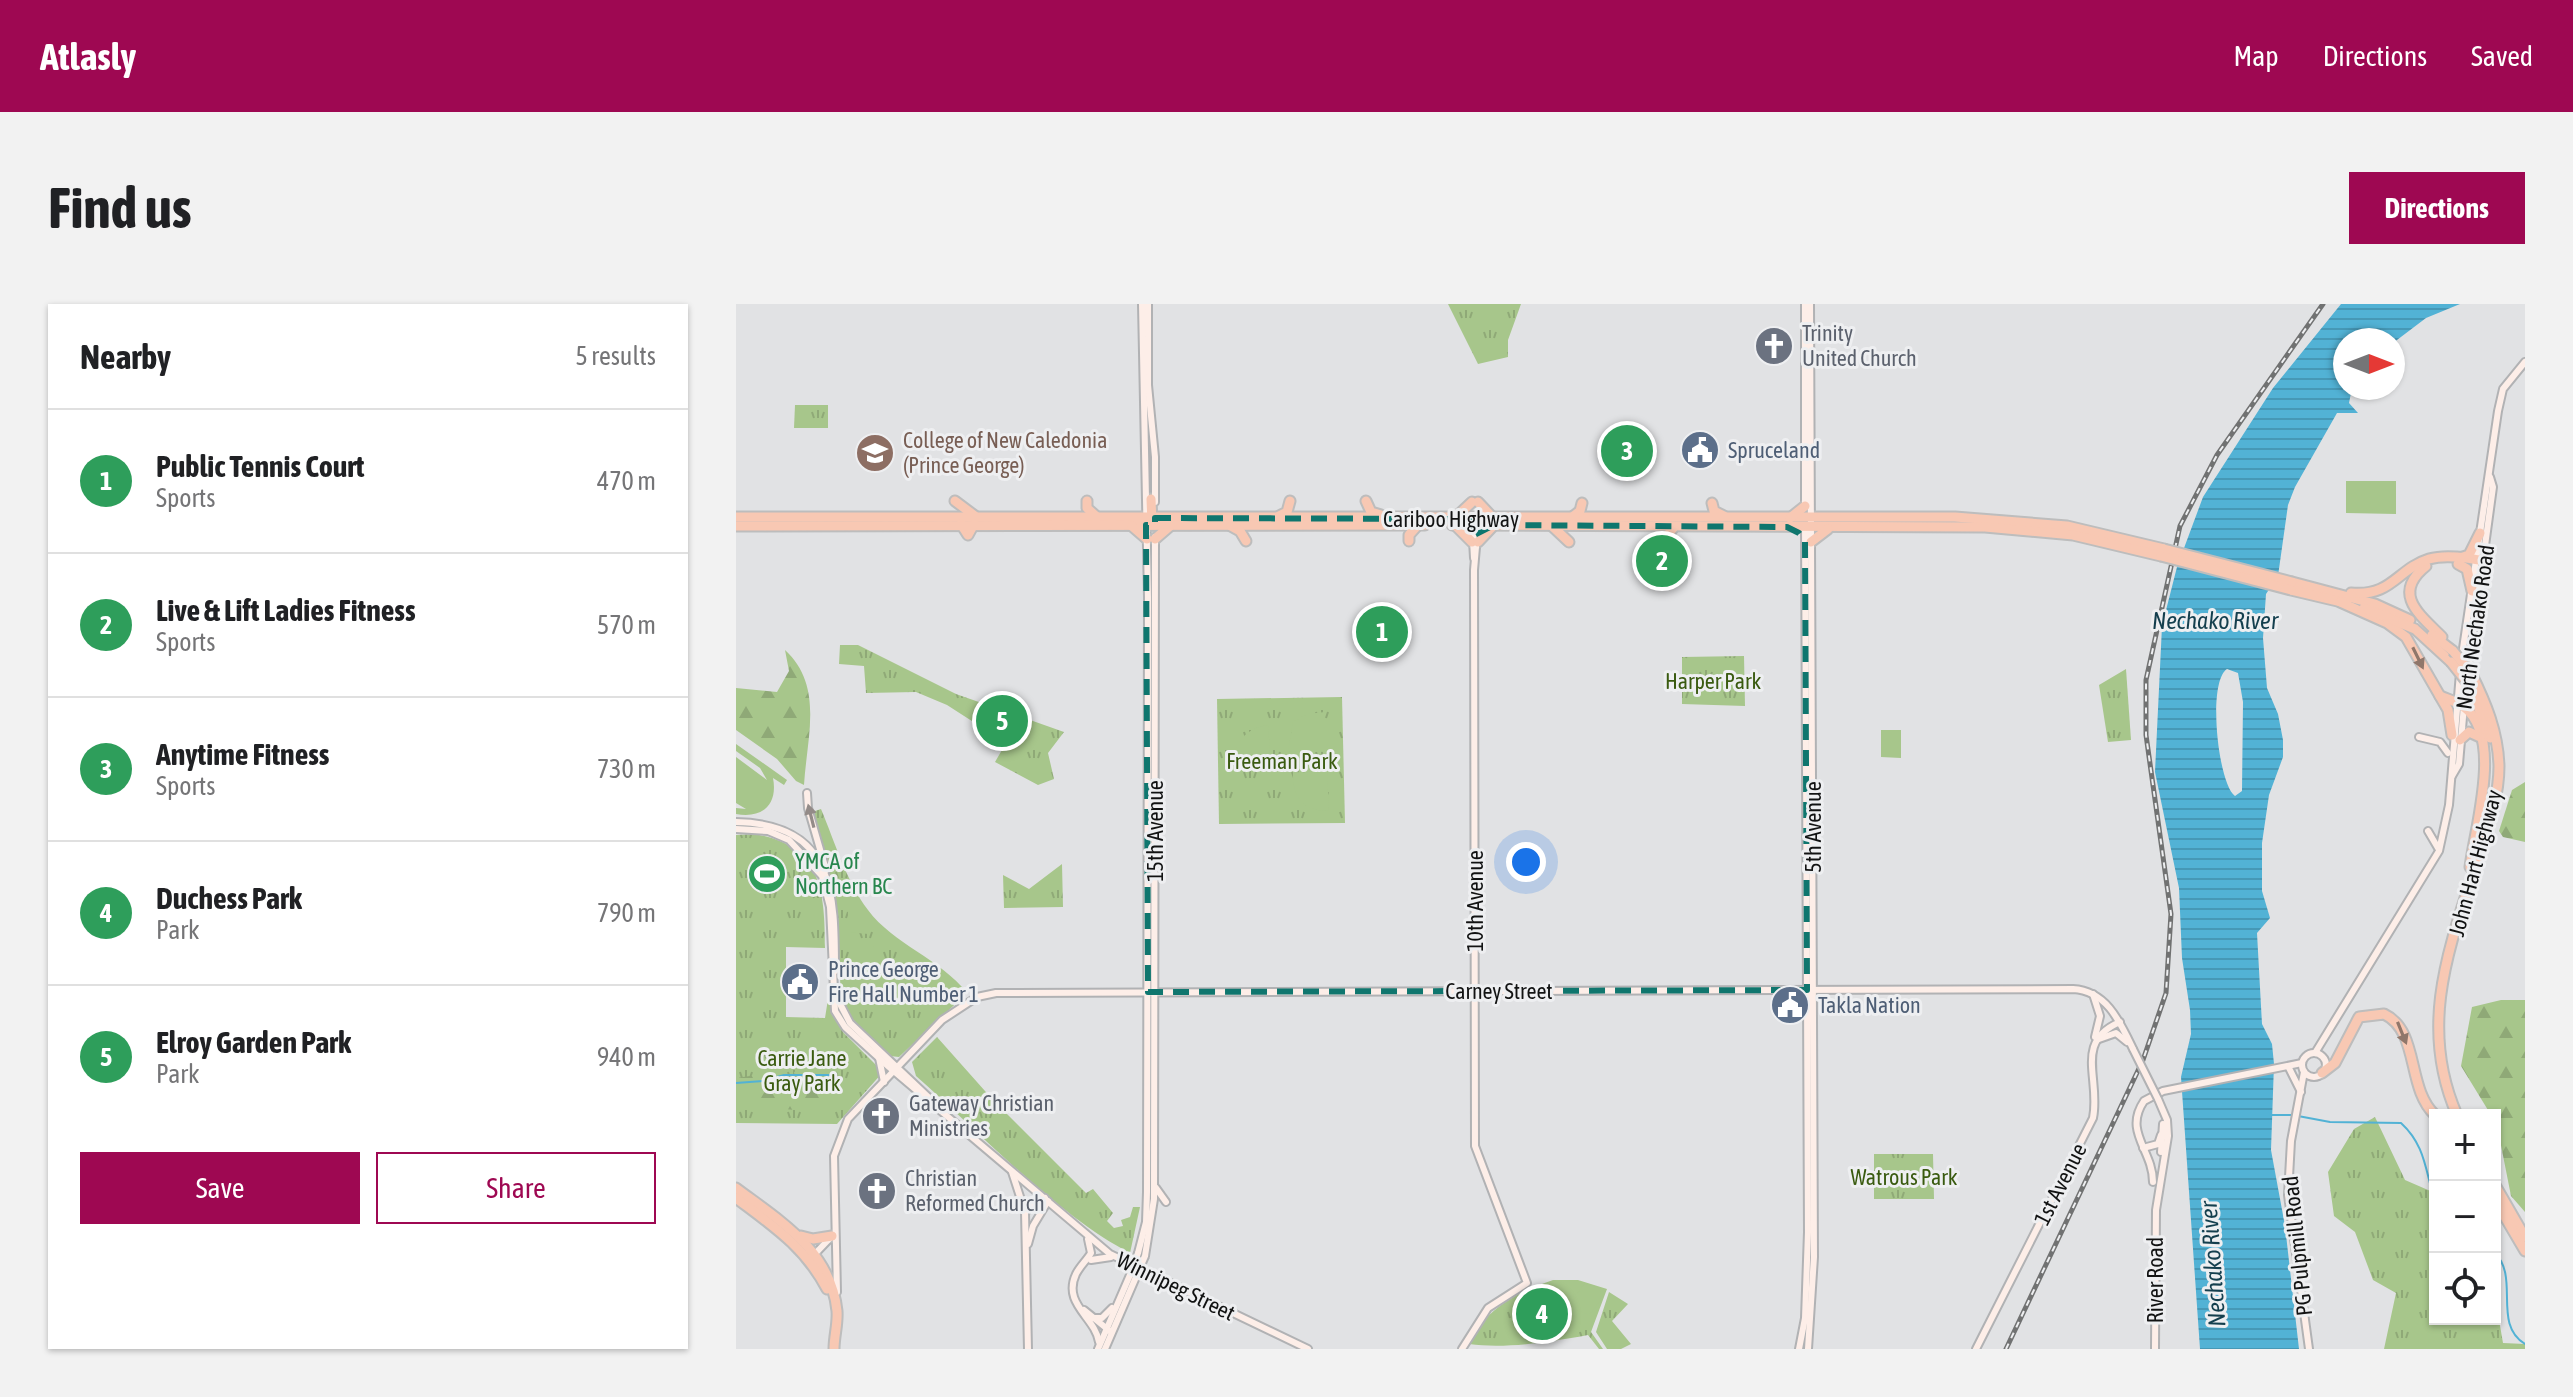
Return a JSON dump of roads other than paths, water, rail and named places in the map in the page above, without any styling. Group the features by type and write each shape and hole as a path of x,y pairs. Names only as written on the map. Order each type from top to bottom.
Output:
{"highway":[{"path":"932,518 948,511 955,501"},
{"path":"955,501 978,521 968,535 954,522 955,501"},
{"path":"1270,518 1285,514 1290,501"},
{"path":"1366,501 1374,514 1399,522 1409,538 1418,525"},
{"path":"1151,521 1152,502"},
{"path":"1125,521 1152,502"},
{"path":"1125,521 1151,539 1176,521 1152,502"},
{"path":"1475,502 1494,522 1475,542 1452,522 1475,502"},
{"path":"1570,519 1580,511 1582,503"},
{"path":"1712,503 1714,511 1731,518"},
{"path":"1077,518 1087,504 1099,518"},
{"name":"Cariboo Highway","path":"736,517 932,518 954,522"},
{"name":"Cariboo Highway","path":"736,526 1077,518 1125,521"},
{"name":"Cariboo Highway","path":"978,521 1270,518 1418,525 1452,522"},
{"name":"Cariboo Highway","path":"1176,521 1228,525 1731,518 1789,522"},
{"path":"1714,526 1735,521 1808,518"},
{"name":"Cariboo Highway","path":"1808,518 1835,527 2036,530 2163,552"},
{"name":"Cariboo Highway","path":"1494,522 1552,526 1714,526 1808,518 1893,518 2036,522 2163,552"},
{"path":"1789,522 1808,541 1835,527"},
{"path":"1228,525 1240,531 1246,541"},
{"path":"1552,526 1569,542"},
{"path":"1662,542 1670,530 1678,526"},
{"path":"2451,653 2415,611 2411,585 2428,564 2459,561 2469,555 2480,533"},
{"path":"2163,552 2292,586"},
{"path":"2320,589 2380,592 2427,559 2480,563"},
{"path":"2459,561 2467,569 2472,591"},
{"name":"John Hart Highway","path":"2292,586 2320,589 2400,614 2451,653 2471,673 2494,726 2499,768 2493,814 2461,911 2437,1011 2439,1061 2455,1109"},
{"name":"John Hart Highway","path":"2292,586 2407,624 2451,653 2470,686 2488,729 2494,768 2486,817 2432,1011 2433,1062 2448,1109"},
{"path":"2340,602 2400,630 2448,710 2456,738 2469,732 2480,737"},
{"path":"2440,696 2460,705 2480,737 2485,782 2470,867"},
{"path":"2317,1075 2335,1063 2359,1017 2384,1014 2401,1027 2420,1098 2430,1109"},
{"path":"736,1188 797,1234 832,1287 834,1349"},
{"path":"2501,1195 2525,1237"},
{"path":"736,1198 813,1256"},
{"path":"2501,1210 2525,1251"},
{"path":"797,1234 813,1239 834,1233"}],"main road":[{"path":"1145,304 1145,470 1152,502"},
{"path":"1145,304 1155,457 1152,502"},
{"name":"5th Avenue","path":"1808,304 1814,1257 1808,1349"},
{"name":"North Nechako Road","path":"2318,1055 2439,851 2452,776 2450,763 2456,738 2472,591 2480,563 2485,486 2490,476 2503,389 2515,369 2525,362"},
{"name":"North Nechako Road","path":"2460,705 2493,487 2490,476"},
{"name":"15th Avenue","path":"1099,1346 1133,1276 1153,1224 1151,521"},
{"name":"10th Avenue","path":"1463,1347 1488,1308 1527,1283 1477,1155 1475,522"},
{"path":"2419,737 2440,742 2447,749 2450,763"},
{"name":"North Nechako Road","path":"2452,776 2459,764 2456,738"},
{"path":"807,793 808,808 833,893 833,963"},
{"path":"736,822 769,825 792,835 813,854 833,893"},
{"path":"736,829 768,831 789,840 822,876 830,907 833,963 840,1009 895,1069"},
{"path":"2428,831 2439,851"},
{"name":"Carney Street","path":"834,1316 834,1156 840,1136 848,1119 895,1069 950,1014 977,997 1001,993 2073,989 2093,994"},
{"name":"5th Avenue","path":"1799,1348 1807,1261 1810,990"},
{"name":"15th Avenue","path":"1142,1255 1147,1211 1151,992"},
{"path":"2093,994 2120,1022 2100,1032 2093,1044"},
{"name":"1st Avenue","path":"1976,1349 2087,1132 2096,1103 2093,1044 2100,1016 2093,994"},
{"name":"River Road","path":"2120,1022 2159,1103 2168,1129 2153,1182 2156,1210"},
{"path":"2093,1044 2108,1033 2116,1033 2133,1049"},
{"path":"2153,1182 2153,1162 2143,1148 2135,1127 2138,1110 2151,1096 2286,1069 2302,1063 2307,1055 2318,1055 2325,1066 2302,1095"},
{"path":"882,1058 907,1057 908,1078"},
{"path":"882,1058 884,1082"},
{"path":"2302,1063 2302,1095"},
{"name":"Winnipeg Street","path":"895,1069 945,1113"},
{"name":"Winnipeg Street","path":"895,1069 1101,1248 1308,1349"},
{"path":"2286,1069 2317,1075"},
{"path":"2286,1069 2302,1095"},
{"name":"PG Pulpmill Road","path":"2302,1095 2295,1123 2288,1195 2309,1349"},
{"name":"River Road","path":"2155,1349 2156,1210 2163,1120 2159,1103"},
{"path":"2143,1148 2160,1141 2163,1120"},
{"path":"2143,1148 2162,1156"},
{"path":"1010,1168 1021,1191 1025,1212 1028,1349"},
{"path":"1154,1185 1166,1202"},
{"path":"1025,1212 1047,1199"},
{"path":"1027,1247 1033,1226 1047,1199"},
{"path":"813,1256 834,1233"},
{"path":"1087,1235 1091,1253 1075,1276 1073,1297 1077,1308 1096,1329 1099,1346"},
{"path":"1101,1248 1077,1286 1081,1306 1108,1330"},
{"path":"1091,1260 1115,1257"},
{"name":"15th Avenue","path":"1105,1349 1119,1299 1133,1276"},
{"path":"1091,1318 1104,1317 1119,1299"}],"water":[{"name":"Nechako River","path":"2341,304 2460,304 2426,318 2405,334 2405,328 2333,328 2333,400 2350,400 2358,413 2337,413 2295,487 2288,505 2278,576 2266,594 2263,638 2267,688 2278,714 2283,757 2269,795 2262,843 2262,891 2270,918 2257,933 2262,1024 2272,1044 2274,1064 2271,1150 2285,1226 2299,1349 2200,1349 2181,1077 2191,1034 2190,1010 2182,958 2179,888 2155,772 2162,626 2177,567 2203,497 2273,388","holes":["2227,669 2238,673 2243,702 2242,791 2235,796 2224,773 2217,733 2217,693"]}],"waterway":[{"path":"736,1083 763,1081 784,1075 831,1075"},
{"path":"2270,1115 2292,1115"},
{"path":"2298,1116 2330,1122 2401,1123 2420,1150 2430,1181"},
{"path":"2501,1262 2506,1275 2510,1325 2525,1344"}],"railway":[{"path":"2006,1349 2143,1060 2166,993 2171,914 2146,735 2146,680 2180,526 2217,455 2323,304"}],"place":[{"name":"Trinity United Church","path":"1774,346"},
{"name":"Spruceland","path":"1700,450"},
{"name":"Anytime Fitness","path":"1627,451"},
{"name":"College of New Caledonia (Prince George)","path":"875,453"},
{"name":"Live & Lift Ladies Fitness","path":"1662,561"},
{"name":"Public Tennis Court","path":"1382,632"},
{"name":"Elroy Garden Park","path":"1002,721"},
{"name":"YMCA of Northern BC","path":"767,874"},
{"name":"Prince George Fire Hall Number 1","path":"800,982"},
{"name":"Takla Nation","path":"1790,1005"},
{"name":"Gateway Christian Ministries","path":"881,1116"},
{"name":"Christian Reformed Church","path":"877,1191"},
{"name":"Duchess Park","path":"1542,1314"}],"park label":[{"name":"Harper Park","path":"1713,681"},
{"name":"Freeman Park","path":"1282,761"},
{"name":"Carrie Jane Gray Park","path":"802,1070"},
{"name":"Watrous Park","path":"1904,1177"}]}
